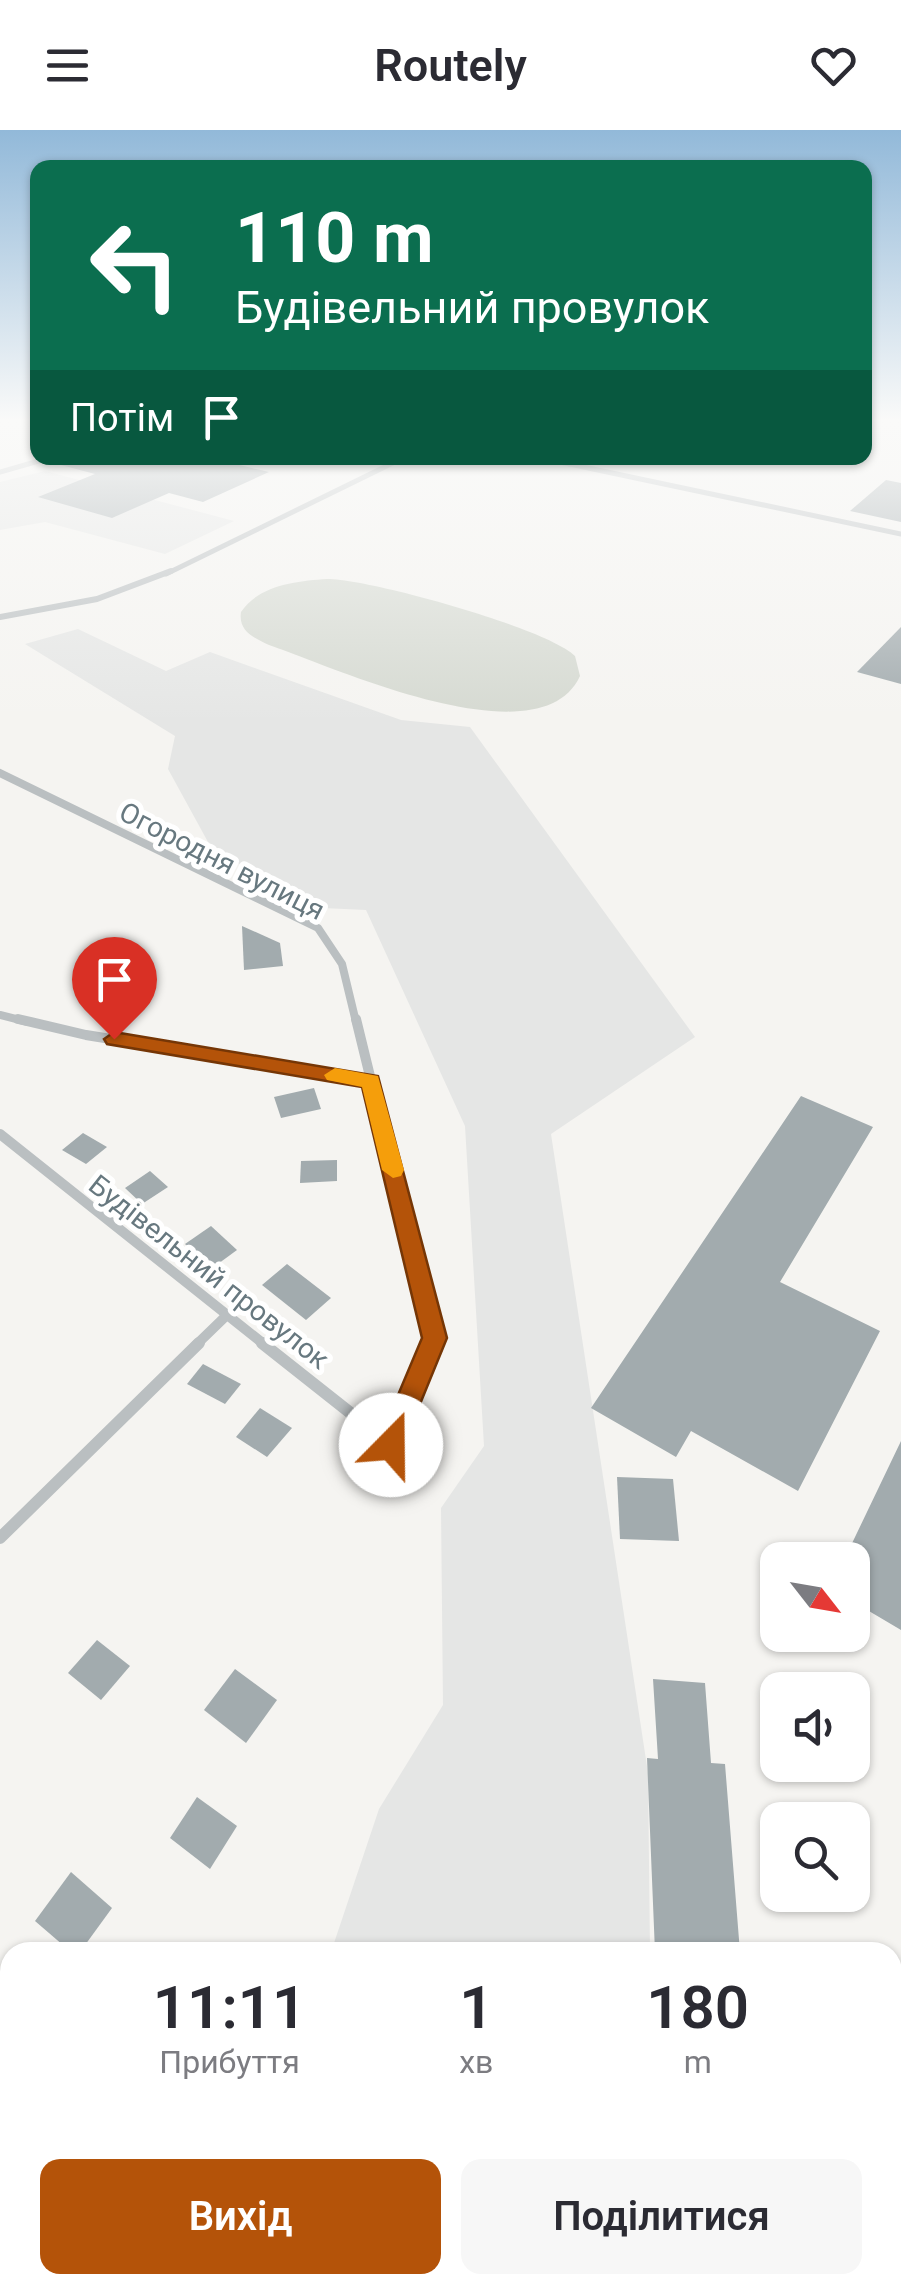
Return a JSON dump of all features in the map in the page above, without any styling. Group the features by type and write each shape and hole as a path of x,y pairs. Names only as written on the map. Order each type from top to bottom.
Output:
{"street":[{"path":"0,616 96,599 145,584 274,521"},
{"path":"839,521 901,534"},
{"name":"Огородня вулиця","path":"0,773 318,928 342,964 434,1338 391,1445"},
{"path":"0,1015 86,1035 371,1082"},
{"name":"Будівельний провулок","path":"0,1134 391,1445"},
{"path":"0,1538 227,1315"}],"shaded area":[{"path":"0,521 234,521 165,554 45,522 0,530"},
{"path":"327,579 417,596 530,632 575,656 580,676 558,701 523,711 480,710 384,687 269,645 242,624 241,612 268,590"},
{"path":"78,629 166,671 210,652 401,720 470,727 695,1037 551,1134 648,1773 650,1942 334,1942 379,1809 443,1705 441,1508 484,1446 465,1126 366,910 301,907 208,842 168,769 175,736 25,644"}],"building":[{"path":"901,627 901,684 857,672"},
{"path":"242,926 280,943 283,966 244,970"},
{"path":"314,1088 321,1109 281,1118 274,1097"},
{"path":"801,1096 873,1127 780,1282 880,1331 798,1491 691,1431 676,1457 591,1408"},
{"path":"83,1133 107,1147 86,1164 62,1150"},
{"path":"337,1160 337,1181 300,1183 301,1161"},
{"path":"150,1171 168,1187 142,1204 125,1188"},
{"path":"211,1226 237,1250 211,1269 185,1244"},
{"path":"287,1264 331,1298 306,1320 262,1285"},
{"path":"203,1364 241,1384 225,1404 187,1384"},
{"path":"260,1408 292,1428 267,1457 236,1437"},
{"path":"901,1441 901,1630 870,1612 870,1542 853,1542"},
{"path":"617,1477 673,1479 679,1541 620,1539"},
{"path":"97,1640 130,1666 101,1700 68,1673"},
{"path":"235,1669 277,1700 246,1743 204,1710"},
{"path":"653,1679 705,1683 711,1763 725,1764 739,1942 655,1942 647,1758 658,1759"},
{"path":"197,1797 237,1826 210,1869 170,1838"},
{"path":"71,1872 112,1908 87,1942 59,1942 35,1921"}],"slow traffic":[{"path":"335,1075 371,1082 393,1170"}],"route":[{"path":"114,1039 371,1082 434,1338 391,1445"}]}
